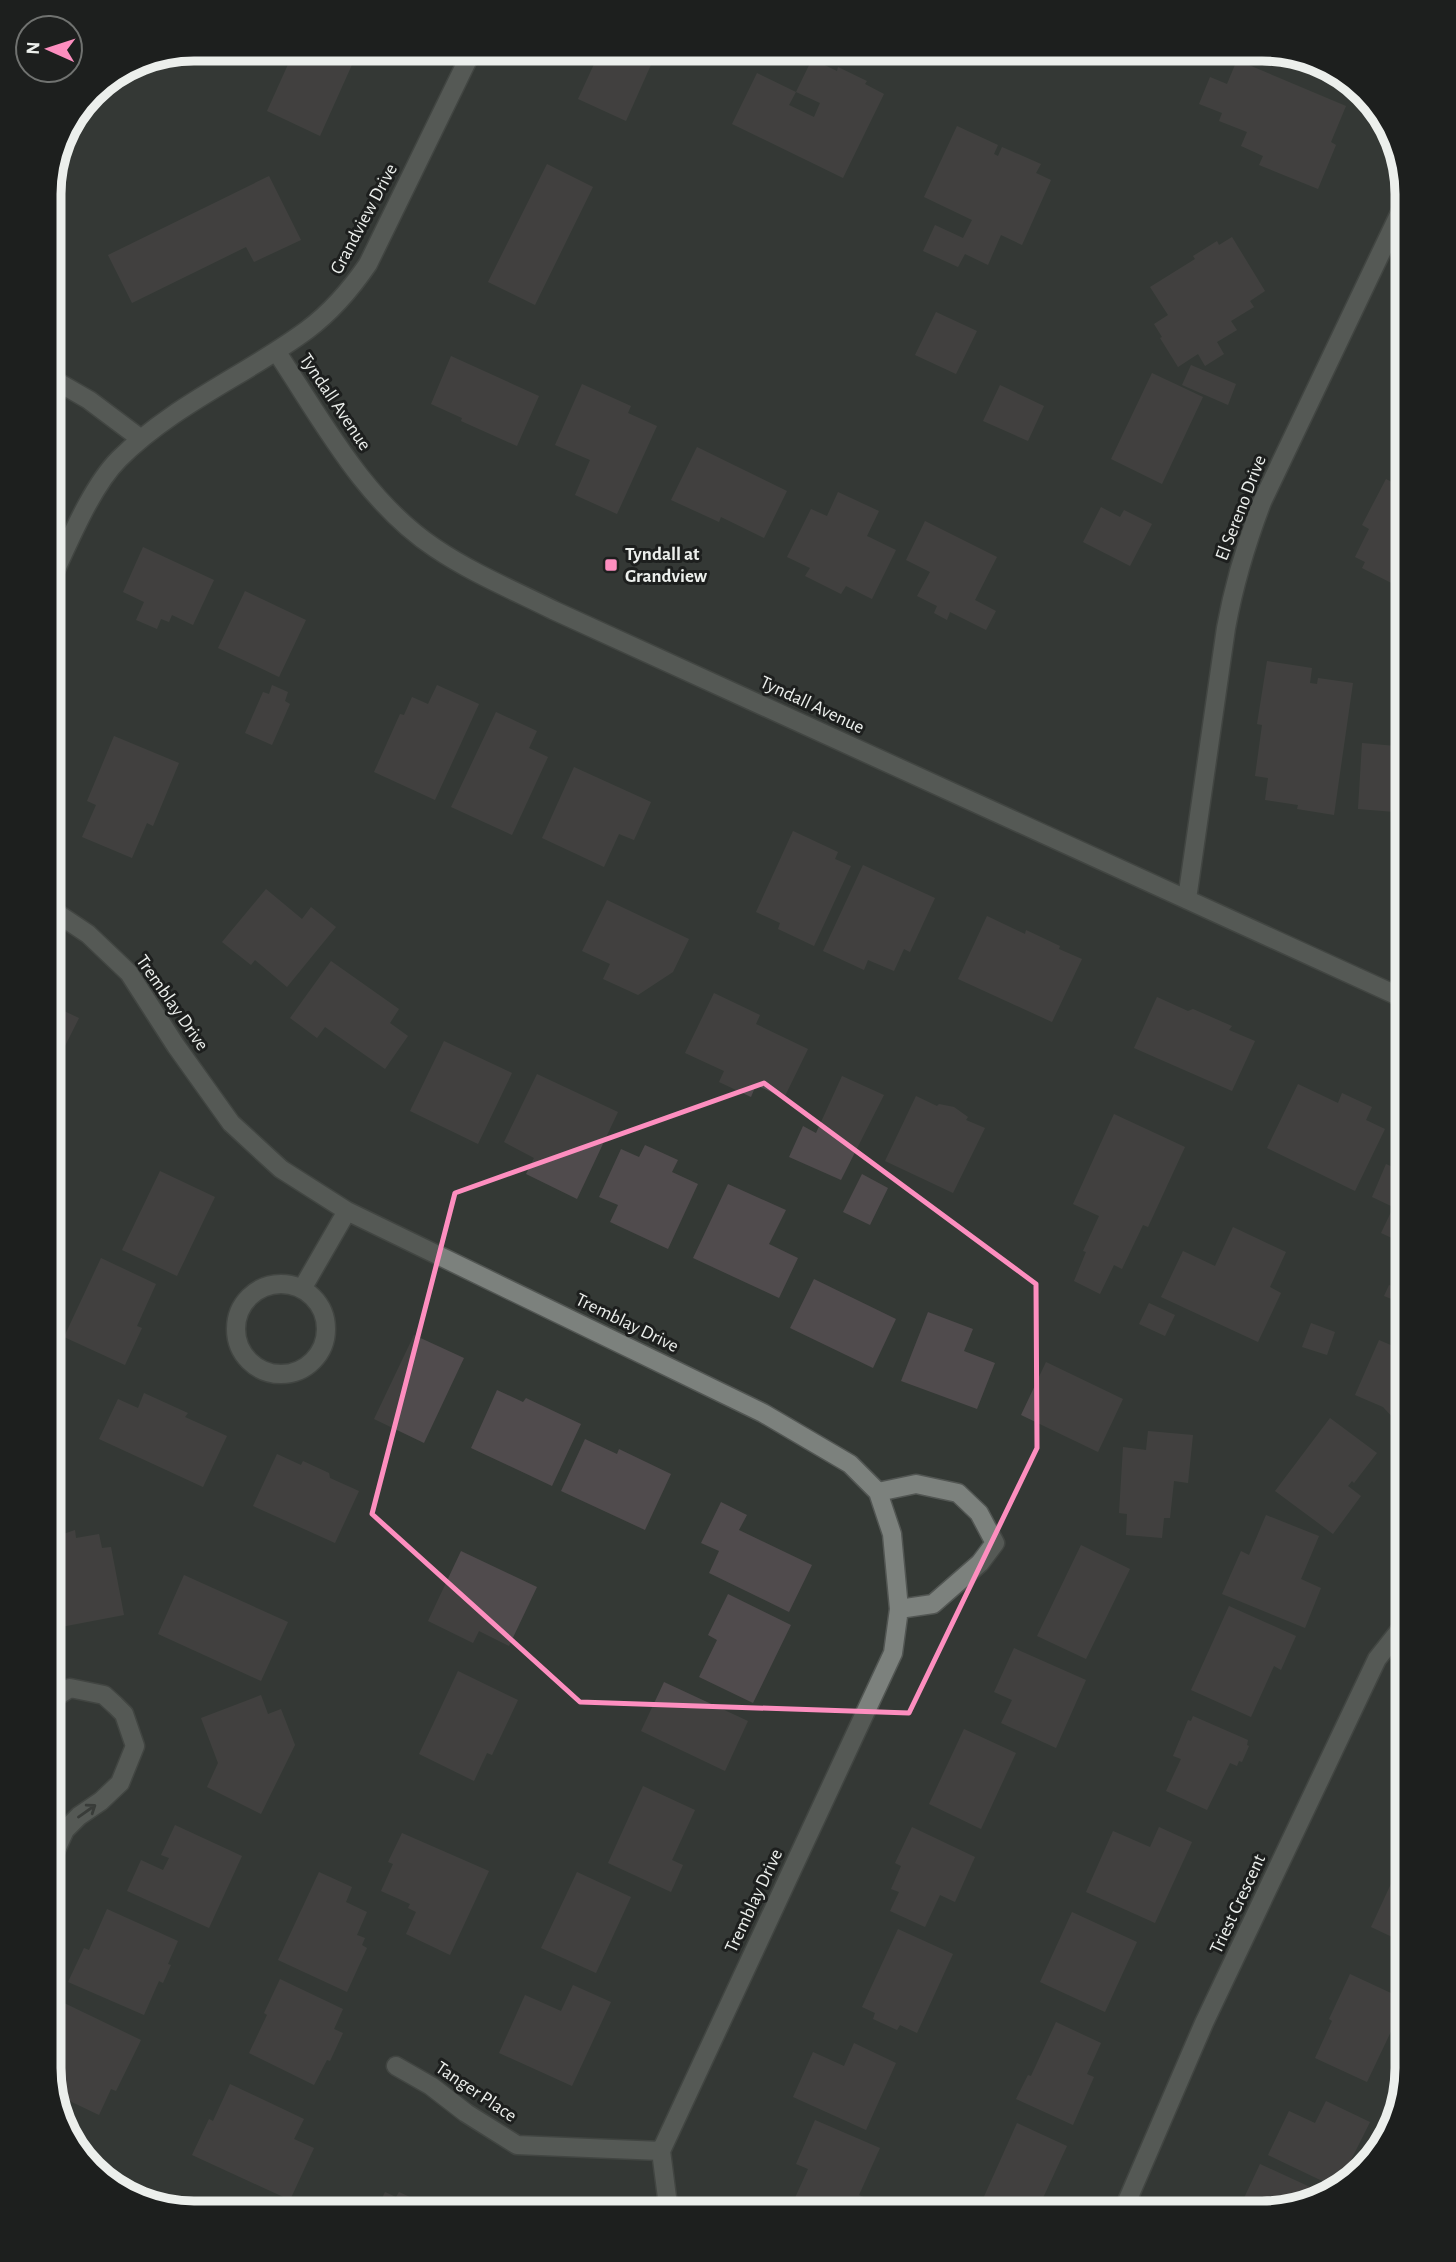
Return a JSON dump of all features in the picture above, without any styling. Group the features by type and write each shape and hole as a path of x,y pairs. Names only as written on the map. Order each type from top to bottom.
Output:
{"street":[{"name":"Grandview Drive","path":"62,558 94,494 116,462 141,439 187,405 308,330 349,292 368,264 467,61"},
{"name":"El Sereno Drive","path":"1187,900 1226,628 1246,543 1262,502 1395,223"},
{"name":"Tyndall Avenue","path":"276,351 329,435 355,470 406,526 434,548 553,610 1395,995"},
{"path":"62,384 89,400 141,439"},
{"name":"Tremblay Drive","path":"62,916 88,934 129,973 176,1046 231,1123 281,1169 347,1211 763,1413 850,1464 878,1492 892,1534 899,1609 893,1653 661,2151"},
{"path":"302,1289 347,1211"},
{"path":"289,1284 302,1289 314,1299 323,1312 326,1328 324,1343 317,1357 306,1368 291,1374 275,1375 260,1370 248,1361 239,1349 236,1328 240,1307 249,1296 268,1286 289,1284"},
{"path":"878,1492 916,1483 958,1493 979,1513 995,1543 980,1563 933,1604 899,1609"},
{"name":"Triest Crescent","path":"1127,2201 1204,2023 1377,1659 1395,1636"},
{"path":"61,1693 70,1688 104,1695 124,1714 135,1746 120,1783 79,1816 65,1830 61,1838"},
{"name":"Tanger Place","path":"396,2066 431,2085 466,2113 517,2145 661,2151"},
{"path":"661,2151 667,2200"}],"highlighted area":[{"path":"764,1083 1036,1284 1037,1448 909,1713 580,1702 372,1514 455,1193"}],"building":[{"path":"290,61 354,61 320,136 267,111"},
{"path":"595,61 652,61 626,121 578,99"},
{"path":"811,62 817,62 837,71 838,67 867,81 865,84 884,94 843,178 732,124 757,73 796,92","holes":["796,92 820,103 814,117 789,105"]},
{"path":"1236,62 1242,62 1346,106 1331,142 1336,145 1318,189 1259,165 1263,156 1241,146 1247,132 1219,121 1222,113 1199,104 1210,77 1227,84"},
{"path":"957,126 998,145 994,154 998,156 1002,147 1041,164 1036,173 1051,180 1022,245 1001,235 988,265 965,254 958,267 923,251 935,225 963,238 972,220 924,197"},
{"path":"547,164 593,187 535,305 488,282"},
{"path":"269,176 301,240 254,262 246,247 132,303 108,255"},
{"path":"1232,237 1265,291 1250,301 1254,307 1231,321 1237,330 1217,342 1224,354 1205,366 1198,354 1178,367 1154,324 1168,315 1150,287 1195,259 1193,256 1217,241 1219,245"},
{"path":"936,312 977,331 956,374 915,355"},
{"path":"451,356 539,396 517,446 461,421 462,418 431,404"},
{"path":"1191,365 1236,384 1228,405 1182,385"},
{"path":"1152,373 1203,397 1162,484 1111,459"},
{"path":"582,384 631,406 628,413 657,426 617,514 575,495 590,460 555,445"},
{"path":"1000,385 1044,406 1028,441 983,421"},
{"path":"697,447 787,491 764,538 721,517 719,522 671,500"},
{"path":"1386,479 1395,484 1395,585 1362,568 1365,562 1355,557 1369,529 1362,525"},
{"path":"838,492 879,511 867,536 896,550 872,599 846,586 841,594 805,576 810,568 787,557 811,509 827,516"},
{"path":"1101,507 1120,517 1124,510 1152,524 1130,566 1083,542"},
{"path":"925,521 997,557 975,600 996,611 986,630 950,612 947,620 934,613 937,606 917,596 930,572 906,560"},
{"path":"143,547 214,580 193,625 172,615 169,622 161,619 157,629 136,620 144,602 123,592"},
{"path":"245,591 306,620 279,677 218,648"},
{"path":"1267,661 1312,668 1310,683 1317,684 1318,678 1353,683 1334,815 1297,809 1298,805 1265,800 1268,778 1255,776 1262,725 1257,724"},
{"path":"272,685 288,692 285,701 290,704 272,745 245,733 263,692 269,694"},
{"path":"437,685 479,704 435,800 374,772 400,714 404,715 412,697 428,704"},
{"path":"496,712 537,731 529,748 548,757 512,835 451,807"},
{"path":"114,736 179,763 153,826 147,823 132,858 82,837 96,805 87,801"},
{"path":"1362,743 1395,746 1395,812 1358,809"},
{"path":"574,767 651,802 634,840 619,834 604,867 542,838"},
{"path":"793,831 838,852 835,859 851,866 814,946 778,929 780,923 756,912"},
{"path":"863,865 935,898 910,952 904,949 894,971 868,960 864,970 823,951"},
{"path":"266,889 302,919 311,907 336,927 287,987 255,960 251,965 222,942"},
{"path":"607,900 689,939 673,972 638,995 603,979 610,964 582,951"},
{"path":"987,916 1025,934 1026,930 1082,959 1052,1022 958,979"},
{"path":"331,961 399,1009 390,1023 408,1036 385,1069 325,1027 317,1038 290,1018"},
{"path":"714,993 760,1015 756,1024 808,1049 784,1098 756,1085 751,1097 719,1082 724,1071 685,1053"},
{"path":"1157,997 1232,1026 1229,1030 1255,1041 1232,1091 1134,1048"},
{"path":"62,1010 79,1018 62,1053"},
{"path":"444,1041 512,1073 478,1144 410,1111"},
{"path":"537,1074 618,1112 577,1199 526,1174 534,1158 504,1142"},
{"path":"842,1076 884,1095 841,1180 789,1157 803,1126 816,1133"},
{"path":"1298,1084 1338,1103 1342,1093 1372,1107 1366,1120 1385,1129 1355,1191 1267,1148"},
{"path":"916,1096 937,1106 939,1104 954,1107 968,1117 966,1120 985,1128 953,1193 885,1161"},
{"path":"1114,1114 1185,1147 1148,1227 1143,1225 1122,1269 1114,1265 1100,1294 1074,1281 1086,1252 1083,1251 1099,1216 1073,1204"},
{"path":"645,1145 678,1160 672,1172 698,1184 668,1249 610,1222 618,1205 599,1197 621,1149 639,1157"},
{"path":"1386,1164 1395,1168 1395,1197 1391,1206 1372,1197"},
{"path":"160,1171 215,1197 177,1276 122,1250"},
{"path":"862,1174 888,1188 870,1225 843,1212"},
{"path":"728,1184 786,1210 769,1244 798,1258 779,1298 693,1258"},
{"path":"1395,1204 1395,1239 1381,1233"},
{"path":"1233,1227 1286,1252 1270,1287 1281,1293 1258,1342 1161,1297 1183,1251 1215,1266"},
{"path":"101,1258 156,1284 137,1326 142,1328 125,1365 64,1337"},
{"path":"814,1279 896,1319 873,1368 790,1328"},
{"path":"1389,1285 1395,1287 1395,1300 1384,1296"},
{"path":"1149,1303 1175,1315 1165,1336 1139,1324"},
{"path":"928,1312 973,1329 964,1351 995,1363 977,1409 901,1381"},
{"path":"1311,1323 1335,1332 1327,1355 1302,1347"},
{"path":"414,1335 464,1358 424,1443 374,1419"},
{"path":"1379,1340 1395,1347 1395,1420 1383,1407 1355,1395"},
{"path":"1046,1362 1123,1399 1098,1452 1021,1415"},
{"path":"497,1390 523,1402 526,1398 581,1424 552,1486 471,1448"},
{"path":"144,1393 188,1413 185,1417 227,1436 203,1487 99,1439 118,1399 138,1408"},
{"path":"1330,1418 1377,1453 1354,1483 1352,1481 1348,1486 1361,1496 1333,1534 1275,1491"},
{"path":"1148,1431 1193,1435 1188,1483 1174,1481 1170,1518 1164,1518 1162,1538 1126,1535 1127,1514 1119,1513 1123,1447 1146,1450"},
{"path":"585,1439 617,1454 619,1449 671,1474 645,1530 561,1491"},
{"path":"277,1454 301,1465 303,1461 329,1473 330,1478 359,1491 335,1543 253,1506"},
{"path":"721,1502 747,1515 739,1530 812,1565 789,1612 709,1573 719,1551 701,1543"},
{"path":"1266,1515 1319,1536 1301,1579 1321,1588 1305,1628 1222,1594 1241,1551 1249,1555"},
{"path":"75,1530 76,1538 99,1534 102,1548 111,1547 124,1615 61,1627 61,1535"},
{"path":"1081,1545 1130,1569 1086,1659 1037,1636"},
{"path":"461,1551 537,1587 509,1646 479,1631 473,1643 428,1621"},
{"path":"184,1575 288,1622 261,1681 158,1634"},
{"path":"728,1594 791,1625 753,1703 699,1677 717,1640 708,1635"},
{"path":"1229,1606 1296,1636 1281,1670 1274,1666 1251,1717 1191,1690"},
{"path":"1014,1648 1086,1680 1056,1748 1001,1723 1012,1700 994,1692"},
{"path":"458,1671 518,1700 492,1755 487,1753 474,1781 419,1754"},
{"path":"664,1682 748,1721 725,1771 641,1731"},
{"path":"261,1695 268,1714 281,1709 295,1745 261,1814 207,1787 218,1763 201,1718"},
{"path":"1193,1716 1248,1740 1249,1746 1242,1762 1239,1761 1237,1766 1230,1763 1207,1810 1166,1791 1181,1759 1173,1756 1188,1720 1191,1721"},
{"path":"964,1729 1016,1753 981,1829 929,1804"},
{"path":"643,1786 695,1810 672,1860 683,1865 671,1892 608,1863"},
{"path":"175,1825 242,1856 209,1928 127,1891 141,1860 163,1870 169,1858 161,1855"},
{"path":"912,1827 975,1857 955,1902 940,1895 925,1927 890,1911 899,1892 891,1889 901,1866 895,1863"},
{"path":"1159,1827 1192,1842 1155,1923 1086,1892 1113,1831 1150,1847"},
{"path":"402,1833 489,1871 450,1955 406,1934 416,1912 408,1908 410,1904 381,1891 393,1864 388,1862"},
{"path":"319,1872 352,1887 346,1902 367,1912 357,1935 365,1938 362,1945 367,1948 347,1992 278,1960"},
{"path":"577,1872 631,1897 596,1973 541,1948"},
{"path":"1395,1875 1395,1938 1371,1927"},
{"path":"107,1909 178,1941 163,1983 159,1981 144,2015 68,1982 84,1948 89,1950"},
{"path":"1072,1912 1137,1942 1105,2012 1040,1982"},
{"path":"898,1929 953,1954 917,2033 900,2025 897,2030 873,2019 875,2013 862,2007"},
{"path":"1350,1974 1395,1995 1395,2023 1367,2082 1315,2058 1332,2021 1329,2019"},
{"path":"280,1979 343,2009 334,2029 343,2033 330,2061 327,2060 314,2085 249,2053"},
{"path":"573,1985 611,2002 572,2086 499,2053 525,1995 561,2011"},
{"path":"62,2002 141,2040 116,2091 111,2089 99,2115 65,2099 61,2067 64,2058 61,2057"},
{"path":"1056,2022 1101,2043 1087,2074 1094,2077 1073,2125 1016,2099 1028,2075 1031,2076"},
{"path":"854,2043 896,2063 866,2130 793,2097 813,2052 844,2066"},
{"path":"230,2084 304,2119 294,2139 314,2148 290,2200 192,2155 209,2119 213,2121"},
{"path":"1326,2101 1370,2122 1346,2170 1327,2183 1268,2155 1289,2111 1315,2123"},
{"path":"815,2120 880,2148 859,2195 866,2198 865,2201 794,2201 808,2169 796,2164"},
{"path":"1017,2123 1067,2146 1042,2201 982,2201"},
{"path":"1260,2164 1310,2187 1304,2194 1279,2200 1243,2201"},
{"path":"385,2192 396,2197 399,2192 417,2200 381,2200"}],"place":[{"name":"Tyndall at Grandview","path":"611,565"}]}
